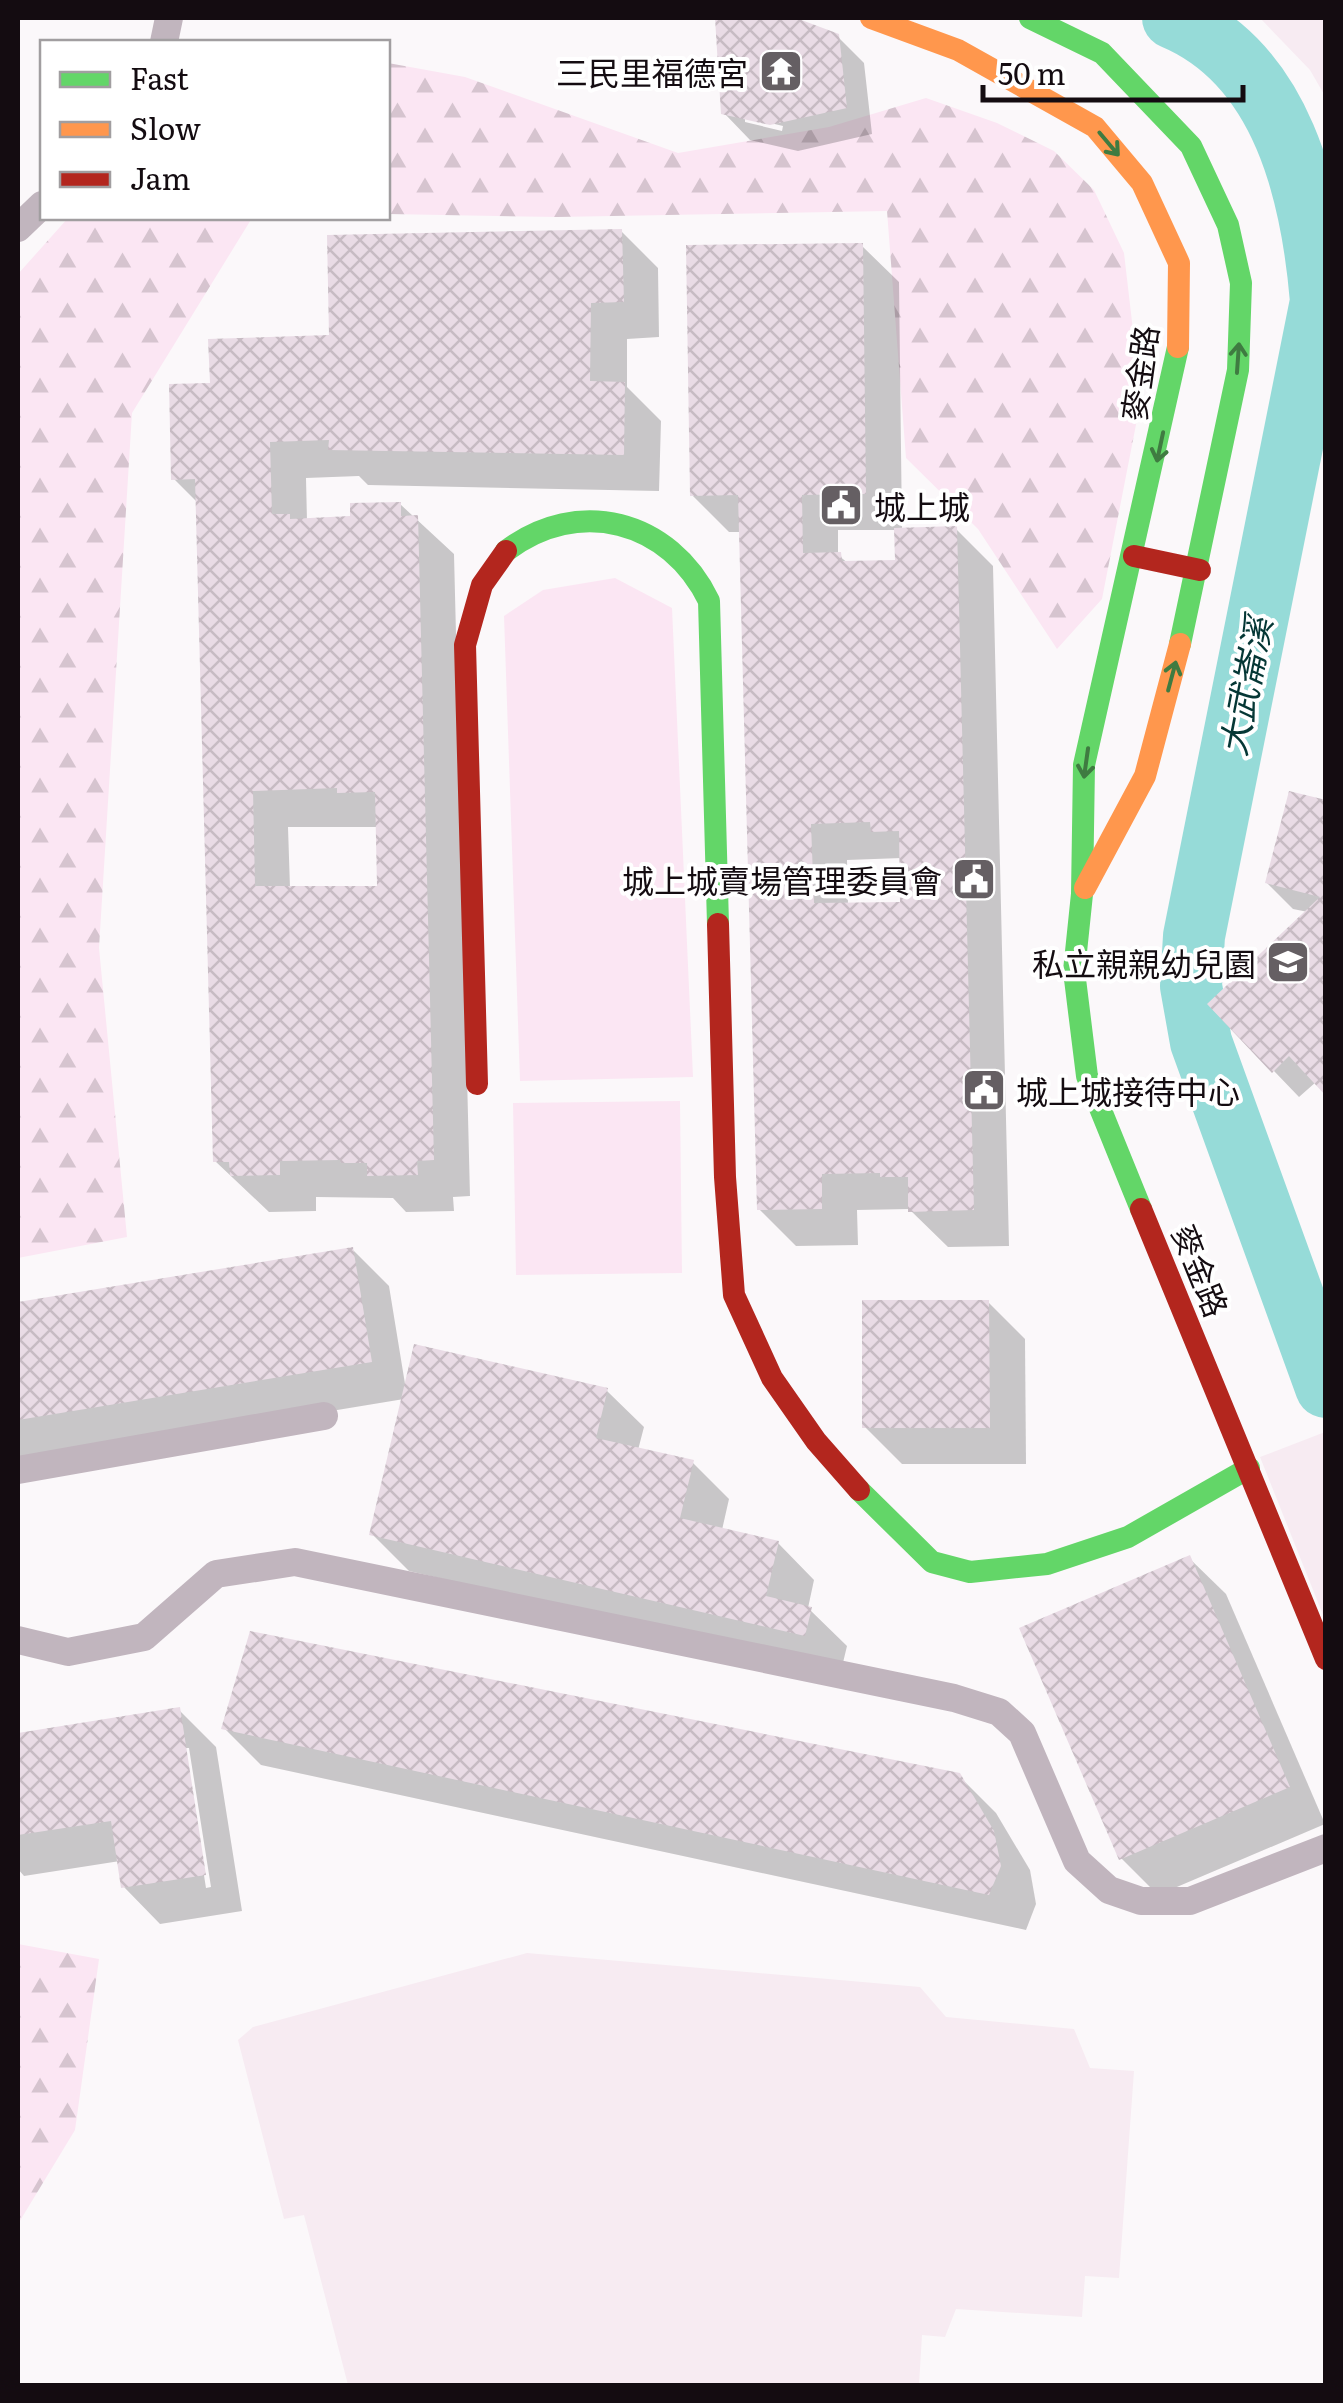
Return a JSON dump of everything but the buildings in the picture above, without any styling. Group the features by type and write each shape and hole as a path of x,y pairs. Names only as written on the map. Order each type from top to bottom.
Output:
{"street":[{"name":"麥金路","path":"871,18 958,50 1095,127 1142,184 1179,262 1178,359 1084,765 1082,894 1074,971 1088,1076 1326,1659"},
{"name":"麥金路","path":"1030,18 1102,52 1192,146 1228,225 1241,283 1238,370 1200,570 1145,776 1082,894"},
{"path":"18,228 40,207"},
{"path":"477,1084 465,645 473,604 485,577 523,536 589,522 624,525 655,536 681,552 702,579 709,601 726,1176 734,1295 772,1378 816,1441 894,1530 932,1562 970,1572 1047,1564 1128,1538 1250,1468"},
{"path":"1134,556 1200,570"},
{"path":"18,1470 324,1416"},
{"path":"18,1640 68,1652 144,1637 216,1574 295,1562 954,1698 999,1712 1022,1733 1077,1861 1109,1890 1141,1901 1190,1901 1326,1848"}],"shaded area":[{"path":"1260,18 1325,18 1325,96 1310,70"},
{"path":"1325,1432 1325,1620 1260,1457"},
{"path":"527,1953 920,1987 946,2017 1074,2029 1090,2068 1134,2071 1119,2278 1085,2276 1082,2317 956,2309 945,2337 922,2335 919,2385 348,2385 304,2215 284,2219 238,2040 253,2027"}],"green space":[{"path":"390,63 465,77 678,153 829,127 926,98 997,123 1054,151 1094,190 1124,253 1141,399 1102,599 1057,649 978,529 906,458 887,211 557,217 390,214"},
{"path":"66,220 251,220 132,413 99,948 127,1237 18,1258 18,274"},
{"path":"615,578 672,608 693,1077 520,1081 504,616 543,590"},
{"path":"680,1101 682,1273 516,1275 513,1103"},
{"path":"18,1944 99,1959 75,2130 18,2224"}],"waterway":[{"name":"大武崙溪","path":"1173,18 1211,39 1241,67 1266,100 1299,177 1317,260 1321,301 1194,936 1191,986 1201,1042 1326,1387"}],"traffic: fast":[{"path":"1030,18 1102,53 1191,146 1228,225 1241,283 1238,370 1180,644"},
{"path":"1141,1209 1087,1076 1074,971 1082,894 1084,765 1178,347"},
{"path":"506,551 534,534 563,524 592,521 620,525 647,535 671,551 692,573 709,601 718,924"},
{"path":"859,1490 932,1562 970,1572 1047,1564 1128,1537 1249,1468"}],"traffic: slow":[{"path":"871,18 958,50 1095,127 1142,183 1179,263 1178,347"},
{"path":"1085,888 1145,776 1180,644"}],"traffic: jam":[{"path":"477,1084 465,645 482,585 506,551"},
{"path":"1134,556 1200,570"},
{"path":"718,924 725,1177 734,1295 772,1378 816,1441 859,1490"},
{"path":"1141,1209 1326,1659"}],"place":[{"name":"三民里福德宮","path":"781,71"},
{"name":"城上城","path":"841,505"},
{"name":"城上城賣場管理委員會","path":"974,879"},
{"name":"私立親親幼兒園","path":"1288,962"},
{"name":"城上城接待中心","path":"984,1090"}]}
